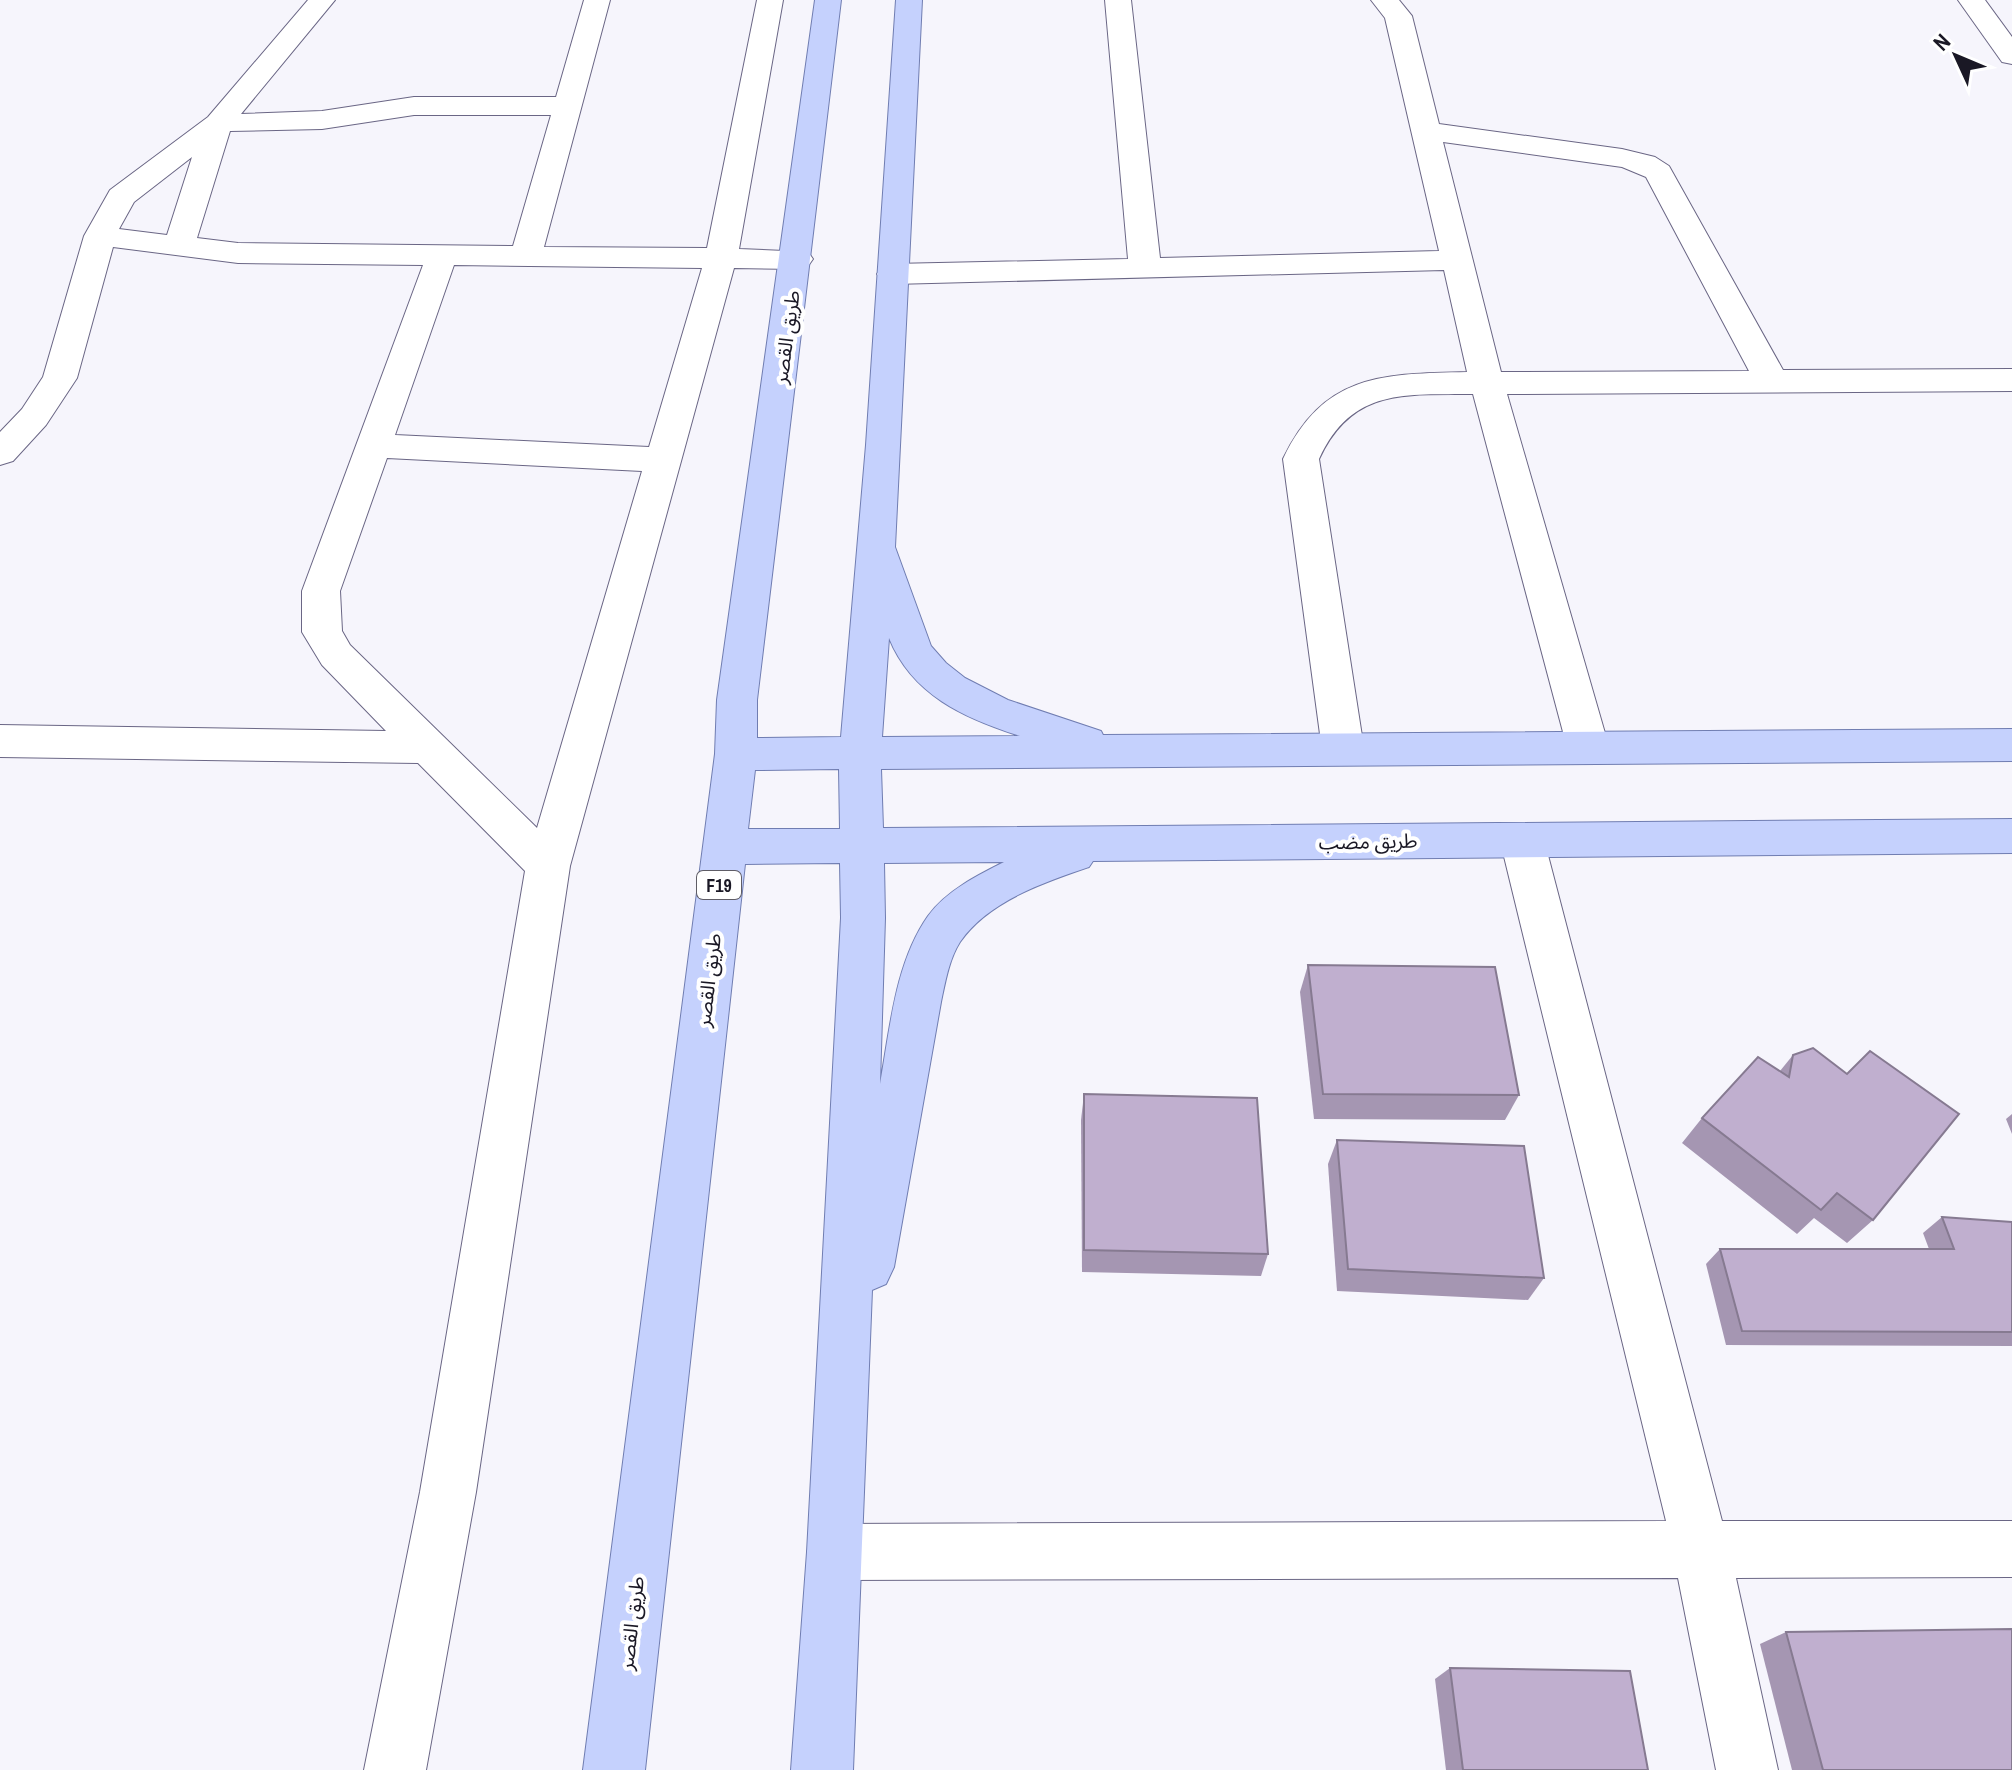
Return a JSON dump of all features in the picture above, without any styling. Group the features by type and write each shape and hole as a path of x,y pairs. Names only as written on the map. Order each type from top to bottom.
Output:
{"main road":[{"name":"طريق القصر","path":"614,1770 736,754 737,700 797,259 828,0"},
{"path":"822,1770 835,1552 863,918 860,752 884,445 909,0"},
{"path":"875,537 915,653 935,677 963,697 1111,751"},
{"path":"736,754 2012,745"},
{"name":"طريق مضب","path":"723,847 2012,836"},
{"path":"842,1378 885,1190 922,984 944,928 992,888 1055,858 1135,843"}],"street":[{"path":"0,453 34,417 60,378 100,236 121,197 218,123 322,0"},
{"path":"526,256 597,0"},
{"path":"395,1770 448,1492 548,866 721,258 770,0"},
{"path":"1118,0 1145,268"},
{"path":"1384,0 1398,16 1487,383 1588,747"},
{"path":"1971,0 2012,56"},
{"path":"218,123 322,120 396,107 568,106"},
{"path":"179,246 218,123"},
{"path":"1426,131 1622,158 1644,163 1658,172 1772,381"},
{"path":"100,236 238,253 797,259"},
{"path":"442,255 321,591 322,632 336,655 548,866"},
{"path":"893,274 1458,260"},
{"path":"1343,749 1301,459 1308,442 1334,412 1371,389 1487,383 2012,380"},
{"path":"373,446 664,460"},
{"path":"0,741 429,747"},
{"path":"1522,840 1701,1549 1747,1770"},
{"path":"835,1552 2012,1549"}],"building":[{"path":"1308,965 1495,967 1519,1095 1323,1094"},
{"path":"1813,1048 1847,1074 1870,1051 1959,1114 1873,1220 1837,1193 1821,1210 1702,1118 1758,1057 1789,1077 1793,1055"},
{"path":"1084,1094 1257,1098 1268,1254 1084,1250"},
{"path":"1337,1140 1524,1146 1544,1278 1348,1269"},
{"path":"1942,1217 2012,1222 2012,1332 1742,1331 1720,1249 1954,1249"},
{"path":"2012,1629 2012,1770 1823,1770 1786,1632"},
{"path":"1450,1668 1630,1671 1648,1770 1463,1770"}]}
